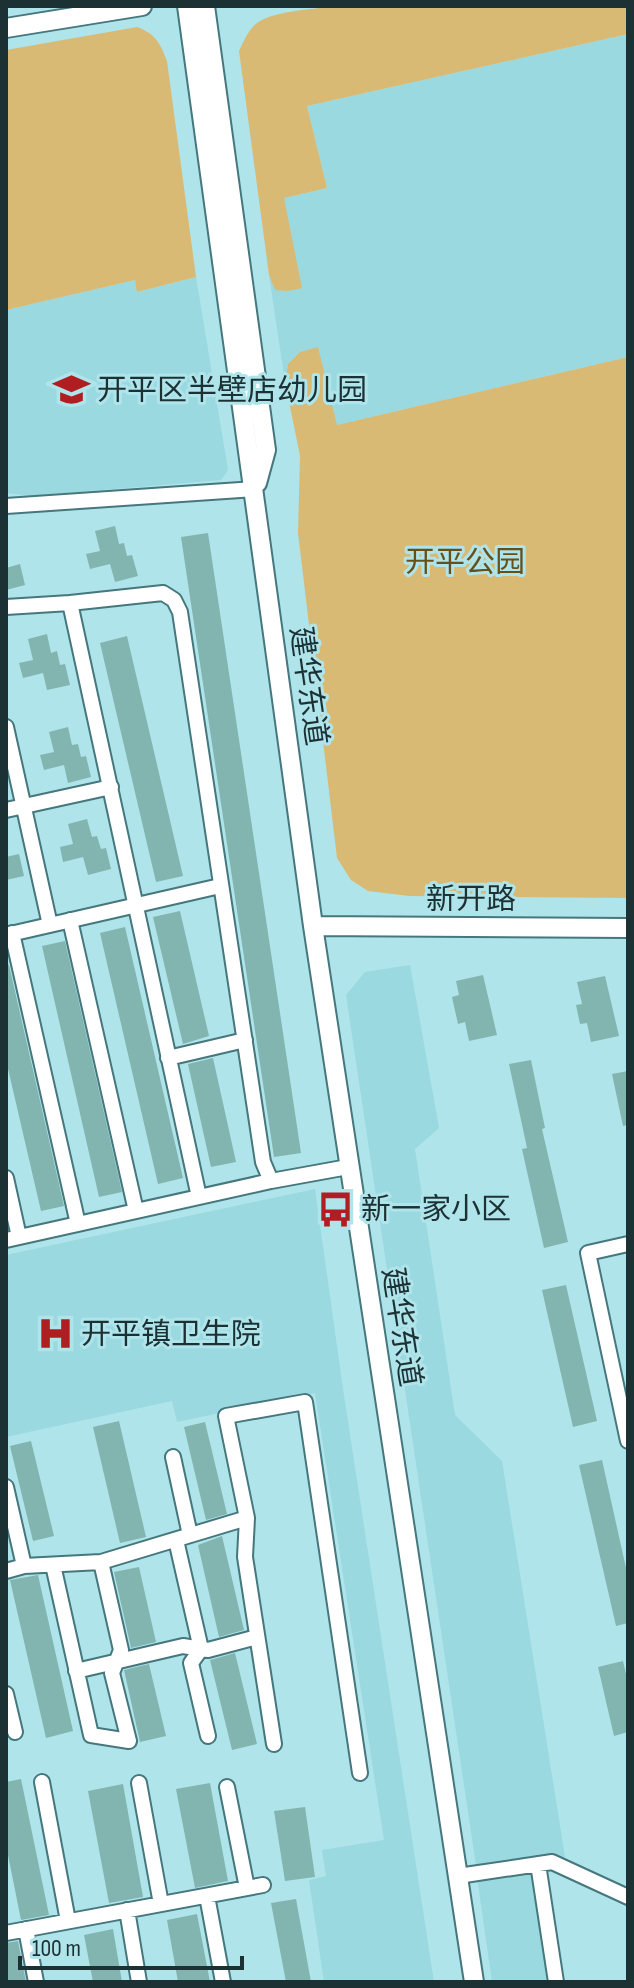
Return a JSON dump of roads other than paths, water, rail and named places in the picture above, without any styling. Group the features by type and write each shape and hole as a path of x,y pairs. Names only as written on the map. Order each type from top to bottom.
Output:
{"main road":[{"path":"6,28 142,6"},
{"name":"建华东道","path":"187,6 348,1167 474,1982"},
{"name":"建华东道","path":"205,6 266,450 255,489"},
{"name":"新开路","path":"313,926 628,928"}],"street":[{"path":"6,506 255,489"},
{"path":"6,607 163,593 174,600 180,612 263,1162 271,1181"},
{"path":"70,603 199,1197"},
{"path":"6,727 50,925"},
{"path":"6,810 111,787"},
{"path":"78,1224 9,934 220,886"},
{"path":"70,920 136,1211"},
{"path":"168,1058 245,1040"},
{"path":"6,1178 13,1238 348,1167"},
{"path":"628,1244 588,1253 628,1441"},
{"path":"274,1744 245,1557 247,1518 226,1416 305,1402 360,1773"},
{"path":"173,1457 201,1649 191,1663 208,1736"},
{"path":"6,1487 24,1566"},
{"path":"6,1571 24,1566 101,1562 247,1518"},
{"path":"53,1565 91,1735 129,1741 112,1673 121,1650 101,1562"},
{"path":"76,1671 183,1646 208,1650 257,1637"},
{"path":"6,1694 15,1732"},
{"path":"42,1782 68,1921"},
{"path":"139,1783 161,1904"},
{"path":"227,1787 247,1888"},
{"path":"458,1876 552,1862 628,1897"},
{"path":"538,1864 556,1982"},
{"path":"6,1933 263,1885"},
{"path":"207,1896 223,1982"},
{"path":"127,1910 139,1982"},
{"path":"26,1929 36,1982"}],"place":[{"name":"开平区半壁店幼儿园","path":"71,390"},
{"name":"新一家小区","path":"335,1209"},
{"name":"开平镇卫生院","path":"55,1334"}],"park label":[{"name":"开平公园","path":"465,562"}]}
